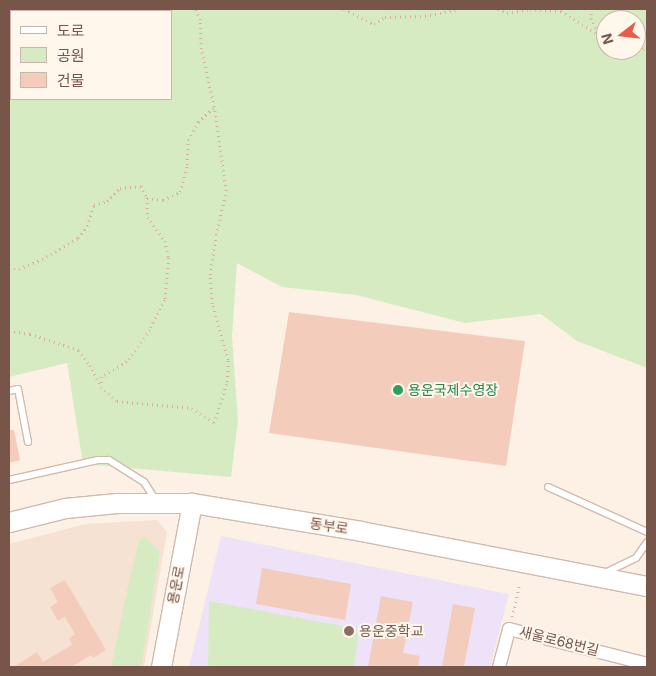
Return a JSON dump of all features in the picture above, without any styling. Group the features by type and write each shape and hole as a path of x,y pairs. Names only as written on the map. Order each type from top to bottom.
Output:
{"main road":[{"name":"동부로","path":"9,522 65,508 157,502 192,503 361,531 647,586"},
{"name":"용운로","path":"161,667 192,503"}],"street":[{"name":"새울로68번길","path":"499,667 509,628 647,664"}],"lane":[{"path":"9,391 18,390 28,442"},
{"path":"9,480 98,460 109,460 144,482 157,502"},
{"path":"548,487 647,532"},
{"path":"600,576 636,558 647,542"}],"path":[{"path":"9,331 30,334 79,350 90,365 101,387 117,401 192,408 214,422 227,382 228,360 212,304 210,275 216,235 226,191 214,107 201,48 200,20 195,9"},
{"path":"344,9 374,24 385,17 425,16 458,9"},
{"path":"498,9 508,12 530,9 561,11 596,32"},
{"path":"592,9 591,18 596,28"},
{"path":"147,198 163,200 180,192 187,165 188,140 198,122 214,107"},
{"path":"9,269 19,269 42,259 78,238 87,226 94,205 108,201 120,188 141,186 147,198 148,217 165,241 169,258 165,300 150,330 127,362 102,377 101,387"},
{"path":"509,628 519,587"}],"shaded area":[{"path":"157,520 167,532 144,667 9,667 9,544 85,524"},
{"name":"용운중학교","path":"221,536 509,594 490,667 189,667"}],"green space":[{"path":"9,9 647,9 647,368 577,341 541,314 465,323 356,295 282,287 237,263 232,336 238,420 231,477 83,464 67,363 9,377"},
{"path":"144,536 160,552 141,667 111,667 130,577 140,539"},
{"path":"209,601 359,629 354,667 208,667"}],"building":[{"path":"289,312 525,341 506,466 269,433"},
{"path":"9,430 14,430 20,460 9,463"},
{"path":"262,568 351,584 345,620 256,604"},
{"path":"65,580 106,650 93,658 91,655 71,667 14,667 37,652 43,662 72,645 69,638 75,634 65,617 58,621 50,607 58,602 50,588"},
{"path":"381,596 413,602 403,653 420,656 418,667 368,667"},
{"path":"453,604 475,608 464,667 442,667"}],"place":[{"name":"용운국제수영장","path":"398,390"},
{"name":"용운중학교","path":"349,631"}]}
